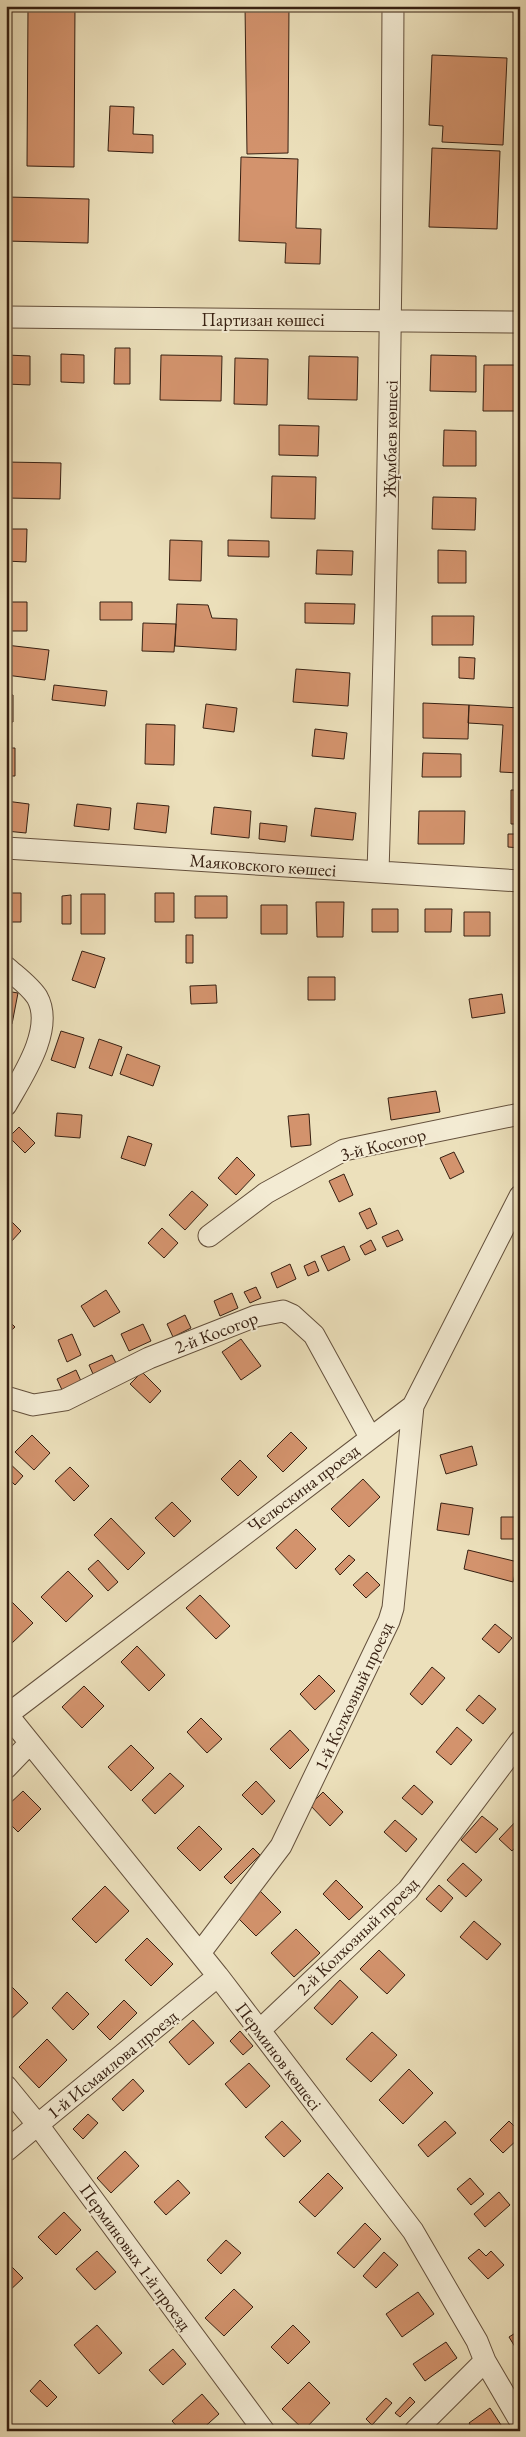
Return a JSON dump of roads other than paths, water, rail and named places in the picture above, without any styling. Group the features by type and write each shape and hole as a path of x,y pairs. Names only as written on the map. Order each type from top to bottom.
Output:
{"street":[{"name":"Жұмбаев көшесі","path":"378,872 387,594 392,320 393,6"},
{"name":"Партизан көшесі","path":"6,317 520,322"},
{"name":"Маяковского көшесі","path":"6,848 520,881"},
{"path":"6,967 35,994 40,1003 42,1022 36,1050 6,1104"},
{"name":"3-й Косогор","path":"209,1236 266,1193 344,1150 520,1114"},
{"name":"Челюскина проезд","path":"7,1714 413,1406 520,1196"},
{"name":"2-й Косогор","path":"6,1397 33,1405 59,1402 149,1358 256,1316 283,1311 292,1315 314,1335 370,1437"},
{"name":"1-й Колхозный проезд","path":"200,1954 281,1846 389,1621 393,1608 413,1406"},
{"name":"Перминов көшесі","path":"7,1714 218,1976 413,2231 477,2341 485,2361 520,2421"},
{"name":"2-й Колхозный проезд","path":"260,2030 408,1890 520,1741"},
{"path":"6,1768 30,1743"},
{"name":"1-й Исмаилова проезд","path":"6,2151 218,1976"},
{"name":"Перминовых 1-й проезд","path":"6,2086 38,2125 264,2431"},
{"path":"415,2431 485,2361"}]}
